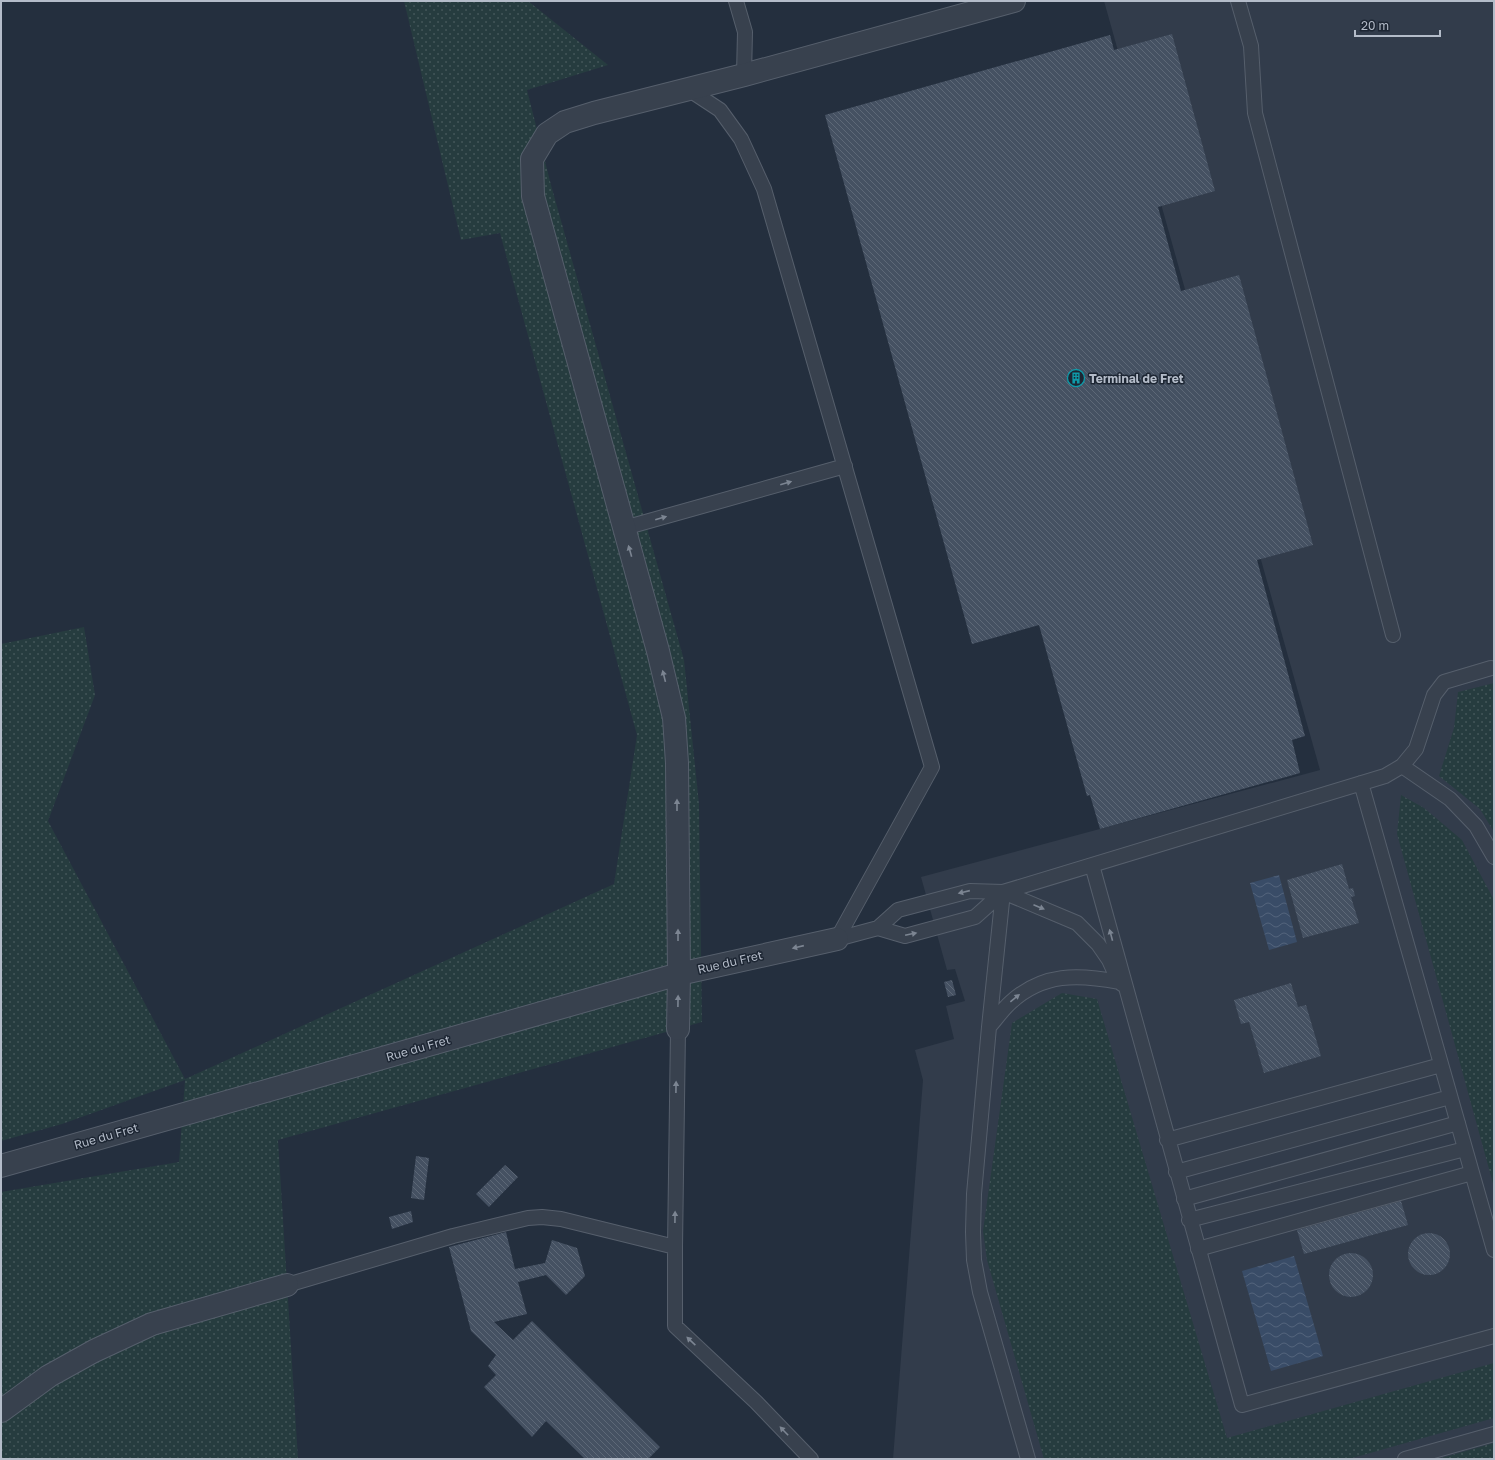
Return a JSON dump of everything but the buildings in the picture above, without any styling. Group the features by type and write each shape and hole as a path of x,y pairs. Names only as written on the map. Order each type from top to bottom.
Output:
{"street":[{"path":"678,1029 679,974 677,763 674,718 658,651 534,196 532,159 547,134 565,122 1014,1"},
{"name":"Rue du Fret","path":"1,1166 679,974 836,939"},
{"path":"1,1411 49,1376 152,1324 287,1285"}],"lane":[{"path":"736,1 745,32 744,75"},
{"path":"1238,1 1251,46 1256,114 1394,635"},
{"path":"688,89 720,110 741,139 764,189 932,767 836,939"},
{"path":"624,528 844,466"},
{"path":"836,939 878,928 898,910 970,891 1003,892 1385,776 1402,766 1416,749 1434,695 1444,682 1491,668"},
{"path":"1402,766 1450,799 1476,826 1494,857"},
{"path":"1361,784 1494,1250"},
{"path":"1092,865 1122,984 1242,1405 1494,1336"},
{"path":"878,928 905,936 975,917 1003,892"},
{"path":"1003,892 1077,923 1106,954 1122,984"},
{"path":"1003,892 974,1194 974,1260 980,1292 1028,1459"},
{"path":"989,1028 1010,1003 1023,992 1039,983 1056,979 1078,977 1096,978 1122,984"},
{"path":"678,1029 674,1247 675,1326 756,1402 811,1459"},
{"path":"1167,1140 1441,1065"},
{"path":"1176,1172 1450,1097"},
{"path":"1184,1199 1458,1123"},
{"path":"1190,1220 1465,1149"},
{"path":"1198,1249 1472,1173"},
{"path":"287,1285 453,1236 528,1218 542,1217 561,1219 674,1247"},
{"path":"1405,1459 1494,1434"}],"shaded area":[{"path":"1104,1 1494,1 1494,1459 893,1459 923,1080 915,1050 954,1039 946,1006 965,1001 955,969 947,970 921,877 1320,770"}],"green space":[{"path":"404,1 528,1 608,65 527,90 551,185 684,660 699,804 702,1022 278,1140 298,1459 1,1459 1,1192 179,1162 185,1080 62,1124 1,1141 1,644 84,627 95,695 48,821 185,1079 614,884 637,735 500,233 461,240"},
{"path":"1494,683 1494,832 1480,809 1439,776 1454,728 1458,692"},
{"path":"1401,795 1424,808 1462,840 1494,900 1494,1187 1397,834"},
{"path":"1062,993 1097,999 1227,1438 1494,1363 1494,1418 1349,1459 1044,1459 987,1260 983,1231 1012,1023"},
{"path":"1494,1443 1494,1459 1438,1459"}],"water":[{"path":"1279,875 1297,942 1269,950 1250,883"},
{"path":"1294,1256 1323,1356 1271,1371 1242,1271"}],"place":[{"name":"Terminal de Fret","path":"1076,378"}]}
